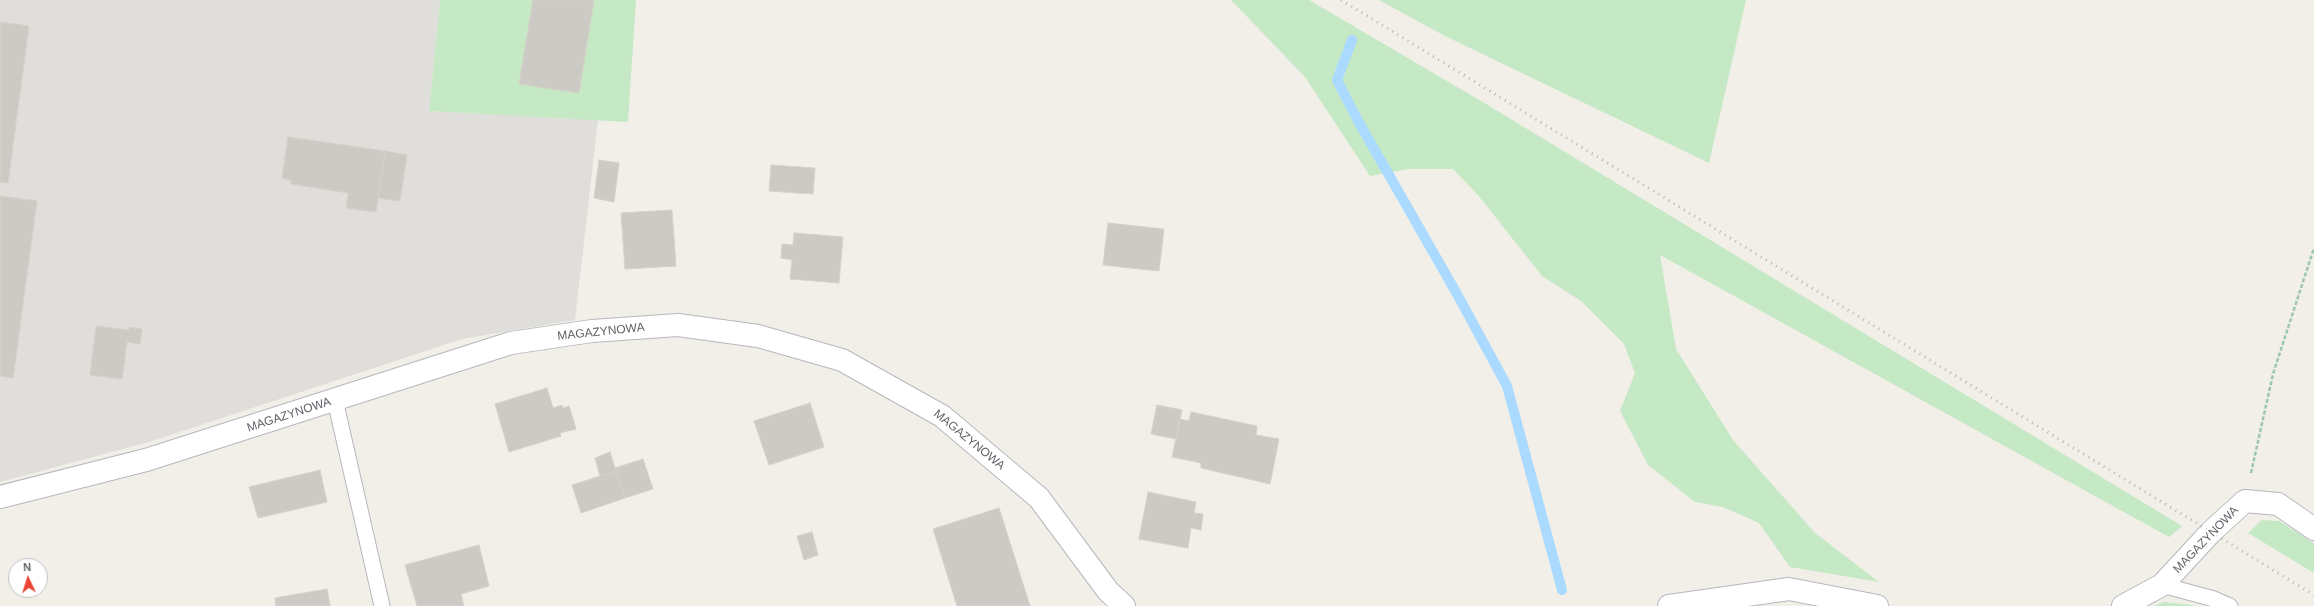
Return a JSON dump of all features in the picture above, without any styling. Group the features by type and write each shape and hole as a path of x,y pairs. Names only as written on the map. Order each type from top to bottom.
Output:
{"street":[{"name":"MAGAZYNOWA","path":"0,497 146,460 511,343 592,331 678,325 758,336 842,360 942,416 1039,498 1108,591 1124,606"},
{"name":"MAGAZYNOWA","path":"2123,606 2162,585 2211,532 2245,501 2278,504 2314,529"},
{"path":"1669,606 1789,589 1877,606"}],"lane":[{"path":"335,400 382,606"},
{"path":"2162,585 2214,599 2230,606"}],"path":[{"path":"2245,501 2273,374 2314,248"}],"shaded area":[{"path":"0,0 440,0 429,111 598,120 575,320 462,339 149,442 0,482"}],"green space":[{"path":"440,0 636,0 628,122 429,111"},
{"path":"1231,0 1309,0 1481,101 2182,526 2169,537 1660,255 1676,349 1733,440 1815,533 1879,582 1790,567 1759,523 1723,507 1695,502 1648,465 1620,411 1635,373 1624,344 1581,301 1542,276 1478,195 1453,169 1409,169 1370,176 1305,77"},
{"path":"1379,0 1746,0 1709,163 1447,37"},
{"path":"2262,520 2279,521 2314,543 2314,573 2248,533"},
{"path":"2164,602 2192,605 2194,606 2154,606"}],"building":[{"path":"533,0 594,0 579,93 519,84"},
{"path":"0,22 29,26 8,183 0,182"},
{"path":"288,137 385,151 376,212 346,208 348,193 291,184 291,180 282,178"},
{"path":"385,151 407,155 400,201 378,198"},
{"path":"599,160 619,163 614,202 594,198"},
{"path":"771,165 815,168 813,194 769,191"},
{"path":"0,196 37,201 13,378 0,376"},
{"path":"672,210 676,266 625,269 621,213"},
{"path":"1108,223 1164,229 1159,271 1103,265"},
{"path":"794,233 843,237 839,283 790,279 792,260 781,258 782,244 793,245"},
{"path":"96,326 129,330 129,327 142,329 140,344 127,342 122,379 90,375"},
{"path":"547,388 553,408 562,405 563,408 569,406 576,429 560,433 561,436 509,452 495,404"},
{"path":"810,403 824,447 769,465 754,421"},
{"path":"1157,405 1182,410 1176,439 1151,434"},
{"path":"1191,412 1257,426 1256,435 1279,439 1270,484 1201,468 1201,463 1172,457 1180,419 1189,421"},
{"path":"610,452 616,471 600,476 595,458"},
{"path":"643,459 653,489 625,498 615,468"},
{"path":"320,470 327,502 258,518 249,487"},
{"path":"616,471 625,498 581,513 572,485"},
{"path":"1148,492 1196,502 1194,513 1203,514 1201,530 1191,528 1188,548 1139,539"},
{"path":"999,508 1030,606 957,606 933,529"},
{"path":"812,532 818,555 804,560 797,536"},
{"path":"479,545 489,586 461,594 464,606 417,606 405,565"},
{"path":"327,589 330,606 276,606 275,598"}],"waterway":[{"path":"1352,40 1337,80 1357,119 1457,294 1507,386 1562,590"}],"railway":[{"path":"1341,0 2314,595"}]}
